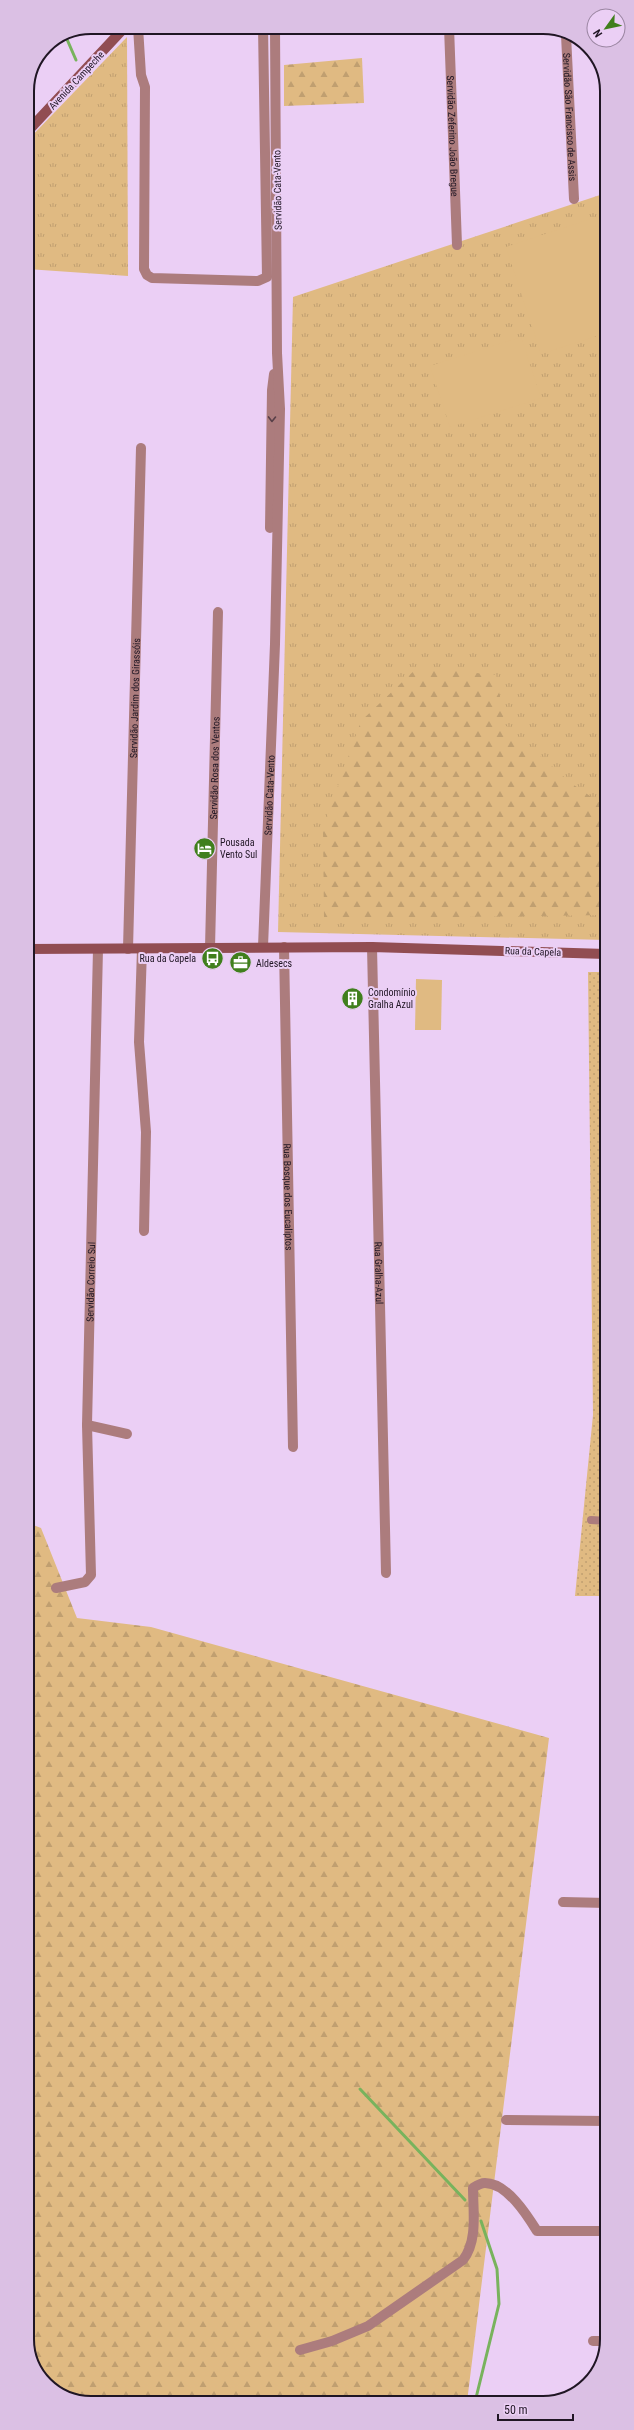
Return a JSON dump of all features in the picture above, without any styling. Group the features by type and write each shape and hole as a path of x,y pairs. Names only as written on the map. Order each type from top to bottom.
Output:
{"main road":[{"name":"Avenida Campeche","path":"34,124 118,34"},
{"name":"Rua da Capela","path":"34,949 372,947 600,954"}],"street":[{"path":"138,34 141,75 145,87 144,269 147,275 152,278 258,281 266,278 263,34"},
{"name":"Servidão Cata-Vento","path":"263,947 275,644 271,606 275,449 272,390 277,353 275,34"},
{"name":"Servidão Zeferino João Bregue","path":"449,34 457,245"},
{"name":"Servidão São Francisco de Assis","path":"566,39 574,199"},
{"path":"265,173 277,173"},
{"name":"Servidão Jardim dos Girassóis","path":"128,949 141,448"},
{"name":"Servidão Rosa dos Ventos","path":"210,948 218,612"},
{"name":"Rua Bosque dos Eucaliptos","path":"284,947 293,1447"},
{"name":"Rua Gralha-Azul","path":"372,947 386,1573"},
{"name":"Servidão Correio Sul","path":"56,1588 85,1582 91,1575 87,1425 98,949"},
{"path":"142,949 139,1042 146,1132 144,1231"},
{"path":"87,1425 126,1434"},
{"path":"591,1520 600,1521"},
{"path":"562,1902 600,1903"},
{"path":"506,2120 600,2121"},
{"path":"300,2350 332,2341 368,2326 462,2260 470,2251 472,2238 473,2188 485,2183 500,2188 521,2206 537,2231 600,2231"},
{"path":"593,2341 600,2341"}],"green space":[{"path":"127,37 128,276 34,269 34,134"},
{"path":"362,58 364,103 284,106 284,65"},
{"path":"600,195 600,940 278,932 293,297"},
{"path":"600,216 600,335 541,354 506,247"},
{"path":"521,337 541,398 450,427 430,366"},
{"path":"418,667 496,675 505,725 571,783 600,803 600,915 324,919 323,828 361,721"},
{"path":"588,972 600,972 600,1596 575,1596 593,1415"},
{"path":"416,979 442,980 441,1030 415,1030"},
{"path":"34,1525 41,1528 77,1618 151,1627 549,1738 468,2396 87,2396 69,2392 53,2382 38,2361 34,2339"}],"waterway":[{"path":"67,39 76,60"},
{"path":"360,2089 465,2200"},
{"path":"476,2396 499,2304 497,2269 481,2221"}],"place":[{"name":"Pousada Vento Sul","path":"205,848"},
{"name":"Rua da Capela","path":"212,958"},
{"name":"Aldesecs","path":"240,963"},
{"name":"Condomínio Gralha Azul","path":"352,998"}]}
